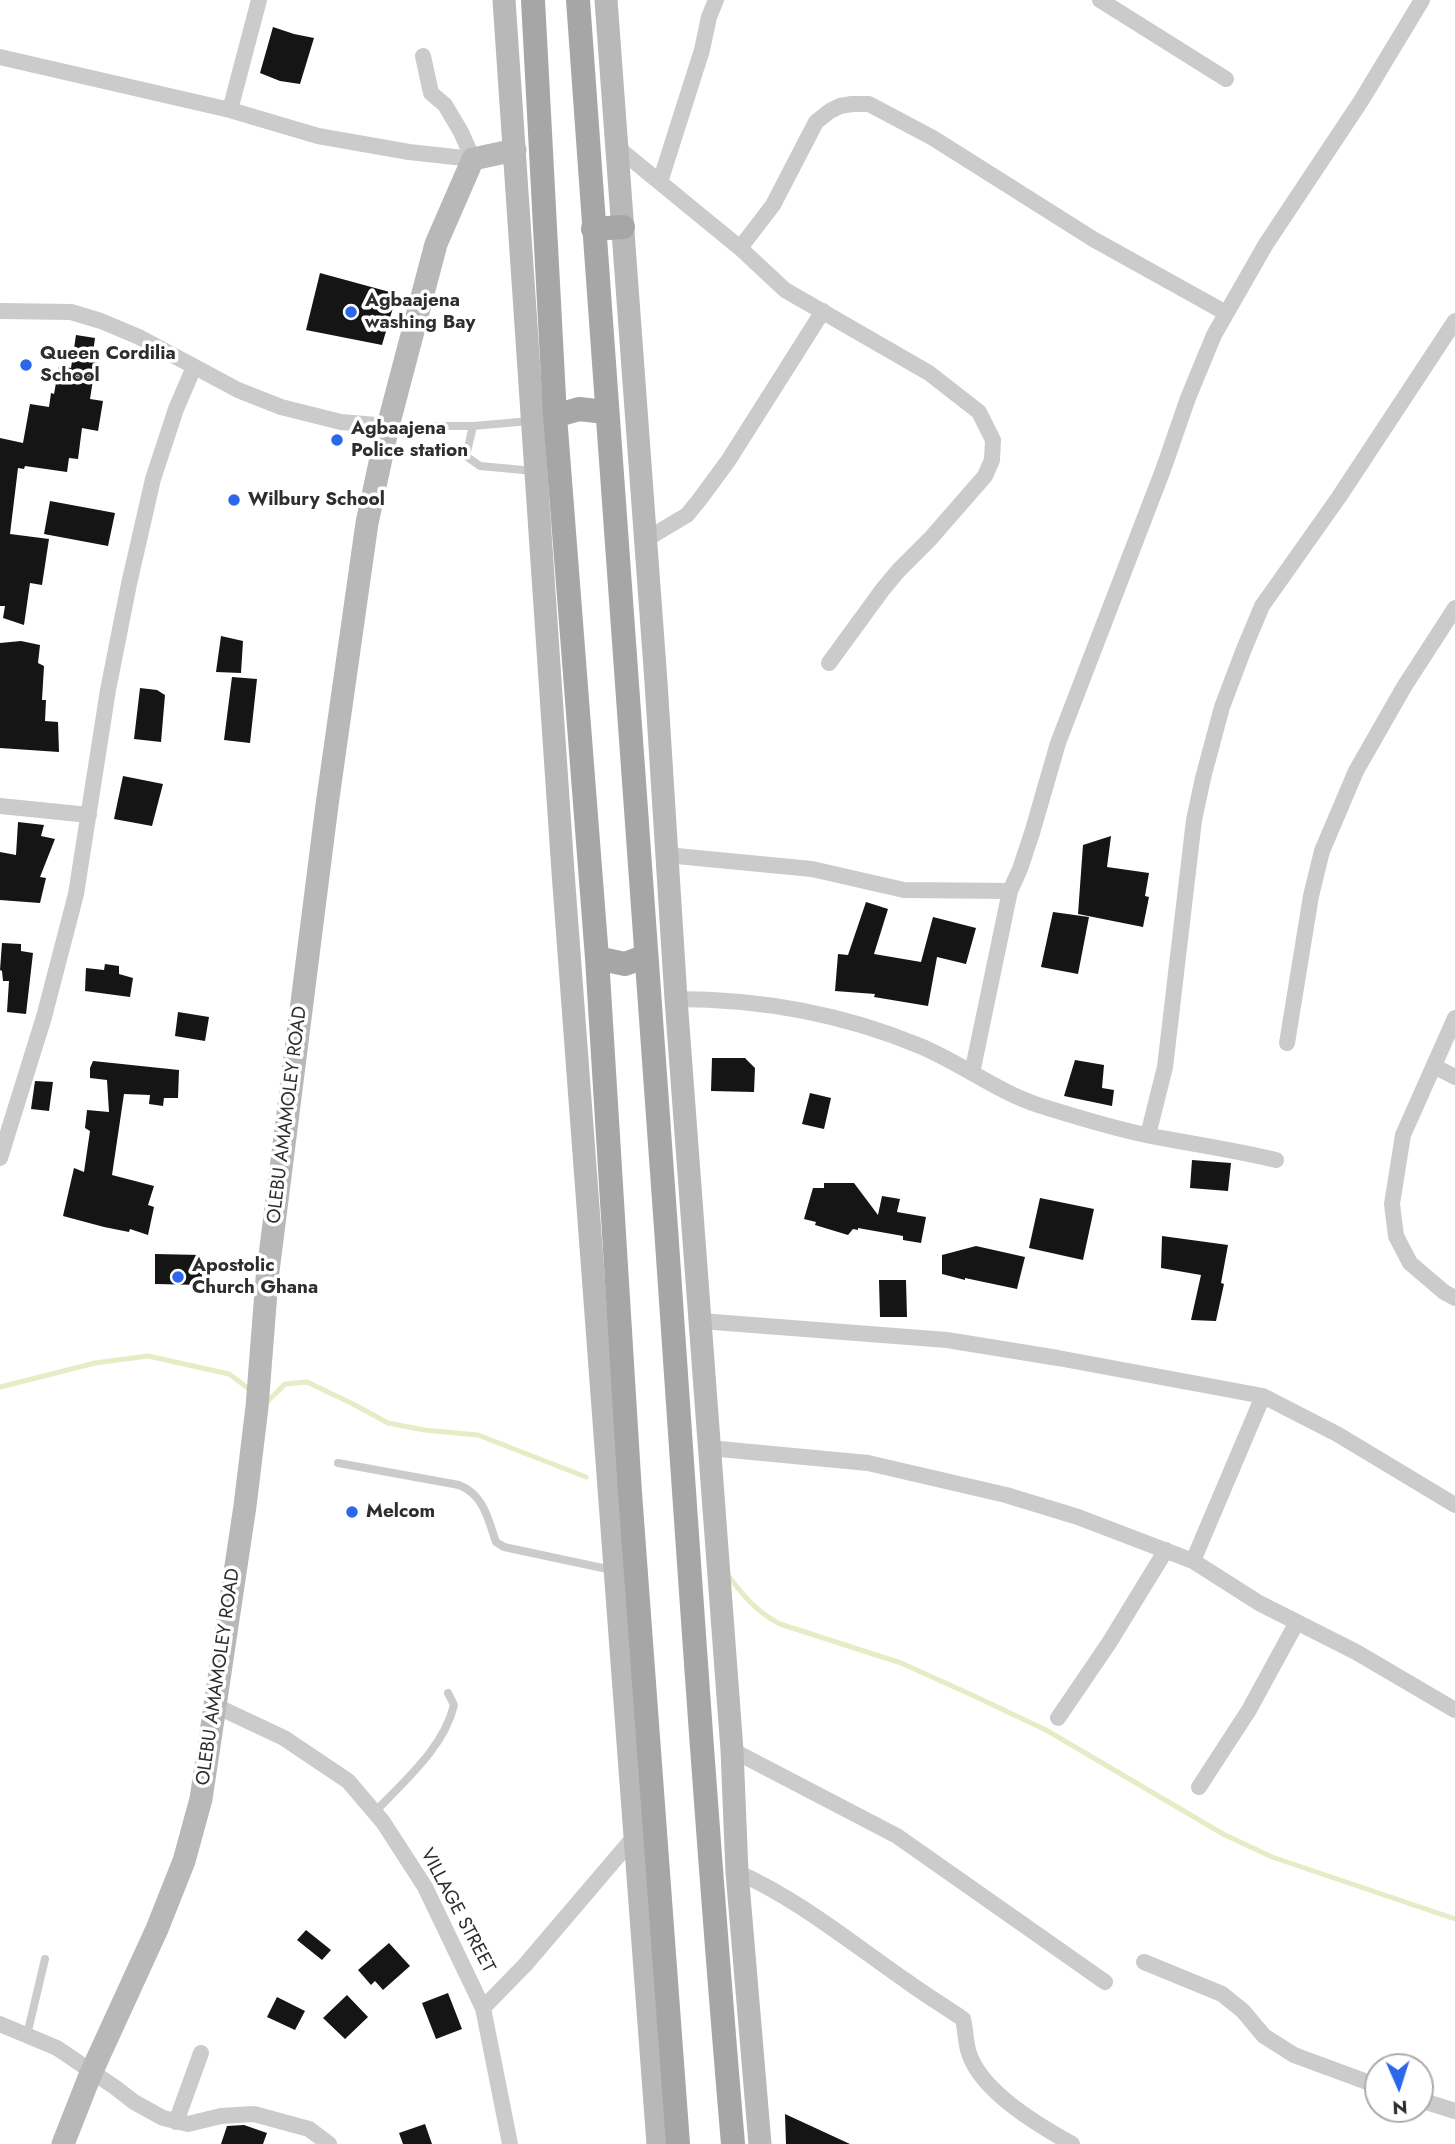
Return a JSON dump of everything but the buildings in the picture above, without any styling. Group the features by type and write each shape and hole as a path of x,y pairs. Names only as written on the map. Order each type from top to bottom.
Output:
{"main road":[{"path":"533,0 544,418 597,958 630,1493 678,2144"},
{"path":"578,0 683,1496 733,2144"},
{"path":"593,229 623,227"},
{"path":"544,418 579,409 605,412"},
{"path":"597,958 625,964 646,956"}],"street":[{"path":"230,110 259,0"},
{"path":"504,0 515,150 544,418 536,471 562,859 658,2144"},
{"path":"606,0 732,1751 737,1872 760,2144"},
{"path":"660,182 716,0"},
{"path":"1100,0 1226,79"},
{"path":"972,1073 1010,891 1032,834 1058,743 1214,335 1266,244 1362,101 1422,0"},
{"path":"423,56 431,93 445,105 473,159"},
{"path":"0,57 230,110 318,136 409,152 473,159 515,150"},
{"path":"740,248 774,205 816,122 840,106 869,104 933,138 1093,239 1226,313"},
{"path":"618,148 740,248 785,290 929,373 979,412 993,440 992,460 985,476 883,589 829,663"},
{"name":"OLEBU AMAMOLEY ROAD","path":"63,2144 91,2073 157,1929 184,1861 201,1799 245,1506 257,1407 267,1279 327,805 367,523 388,426 436,244 473,159"},
{"path":"645,540 687,515 708,489 823,310"},
{"path":"0,311 71,312 139,337 238,390 281,407 341,422 388,426"},
{"path":"1148,1135 1166,1067 1194,820 1222,707 1262,606 1339,497 1455,321"},
{"path":"0,1158 44,1017 73,906 111,677 153,479 176,409 194,367"},
{"path":"1287,1043 1311,896 1322,851 1356,771 1404,687 1455,608"},
{"path":"0,806 89,816"},
{"path":"666,855 812,869 904,890 1010,891"},
{"path":"676,999 719,999 808,1012 865,1027 921,1046 1004,1091 1037,1104 1148,1135 1276,1160"},
{"path":"1455,1018 1403,1135 1392,1204 1396,1236 1409,1263 1455,1298"},
{"path":"1434,1066 1455,1077"},
{"path":"701,1321 947,1340 1263,1396 1337,1434 1455,1505"},
{"path":"1193,1561 1263,1396"},
{"path":"709,1448 868,1463 1006,1495 1078,1517 1193,1561 1259,1603 1356,1652 1455,1710"},
{"path":"1058,1718 1109,1643 1166,1550"},
{"path":"1199,1787 1248,1710 1297,1622"},
{"name":"VILLAGE STREET","path":"216,1706 284,1738 348,1781 374,1812 425,1887 484,2008 510,2144"},
{"path":"732,1751 897,1836 1105,1982"},
{"path":"484,2008 525,1965 635,1836"},
{"path":"737,1872 759,1882 818,1919 963,2019 970,2058 1001,2098 1048,2138 1072,2144"},
{"path":"1144,1962 1222,1994 1243,2011 1264,2036 1294,2055 1364,2081"},
{"path":"0,2024 57,2048 91,2073 163,2118 188,2124 221,2116 254,2114 309,2129 329,2144"},
{"path":"176,2122 201,2053"},
{"path":"1434,2104 1455,2111"}],"lane":[{"path":"388,426 473,426 544,418"},
{"path":"473,426 466,456 480,466 536,471"},
{"path":"338,1464 468,1488 479,1498 496,1542 504,1547 615,1570"},
{"path":"374,1812 427,1755 444,1730 454,1705 448,1693"},
{"path":"27,2035 45,1959"}],"waterway":[{"path":"0,1387 95,1363 148,1356 229,1374 252,1391"},
{"path":"265,1404 285,1384 307,1382 388,1423 424,1430 478,1435 586,1477"},
{"path":"728,1575 751,1603 780,1624 901,1663 1046,1730 1223,1834 1272,1857 1455,1919"}],"place":[{"name":"Agbaajena washing Bay","path":"351,312"},
{"name":"Queen Cordilia School","path":"26,365"},
{"name":"Agbaajena Police station","path":"337,440"},
{"name":"Wilbury School","path":"234,500"},
{"name":"Apostolic Church Ghana","path":"178,1277"},
{"name":"Melcom","path":"352,1512"}]}
